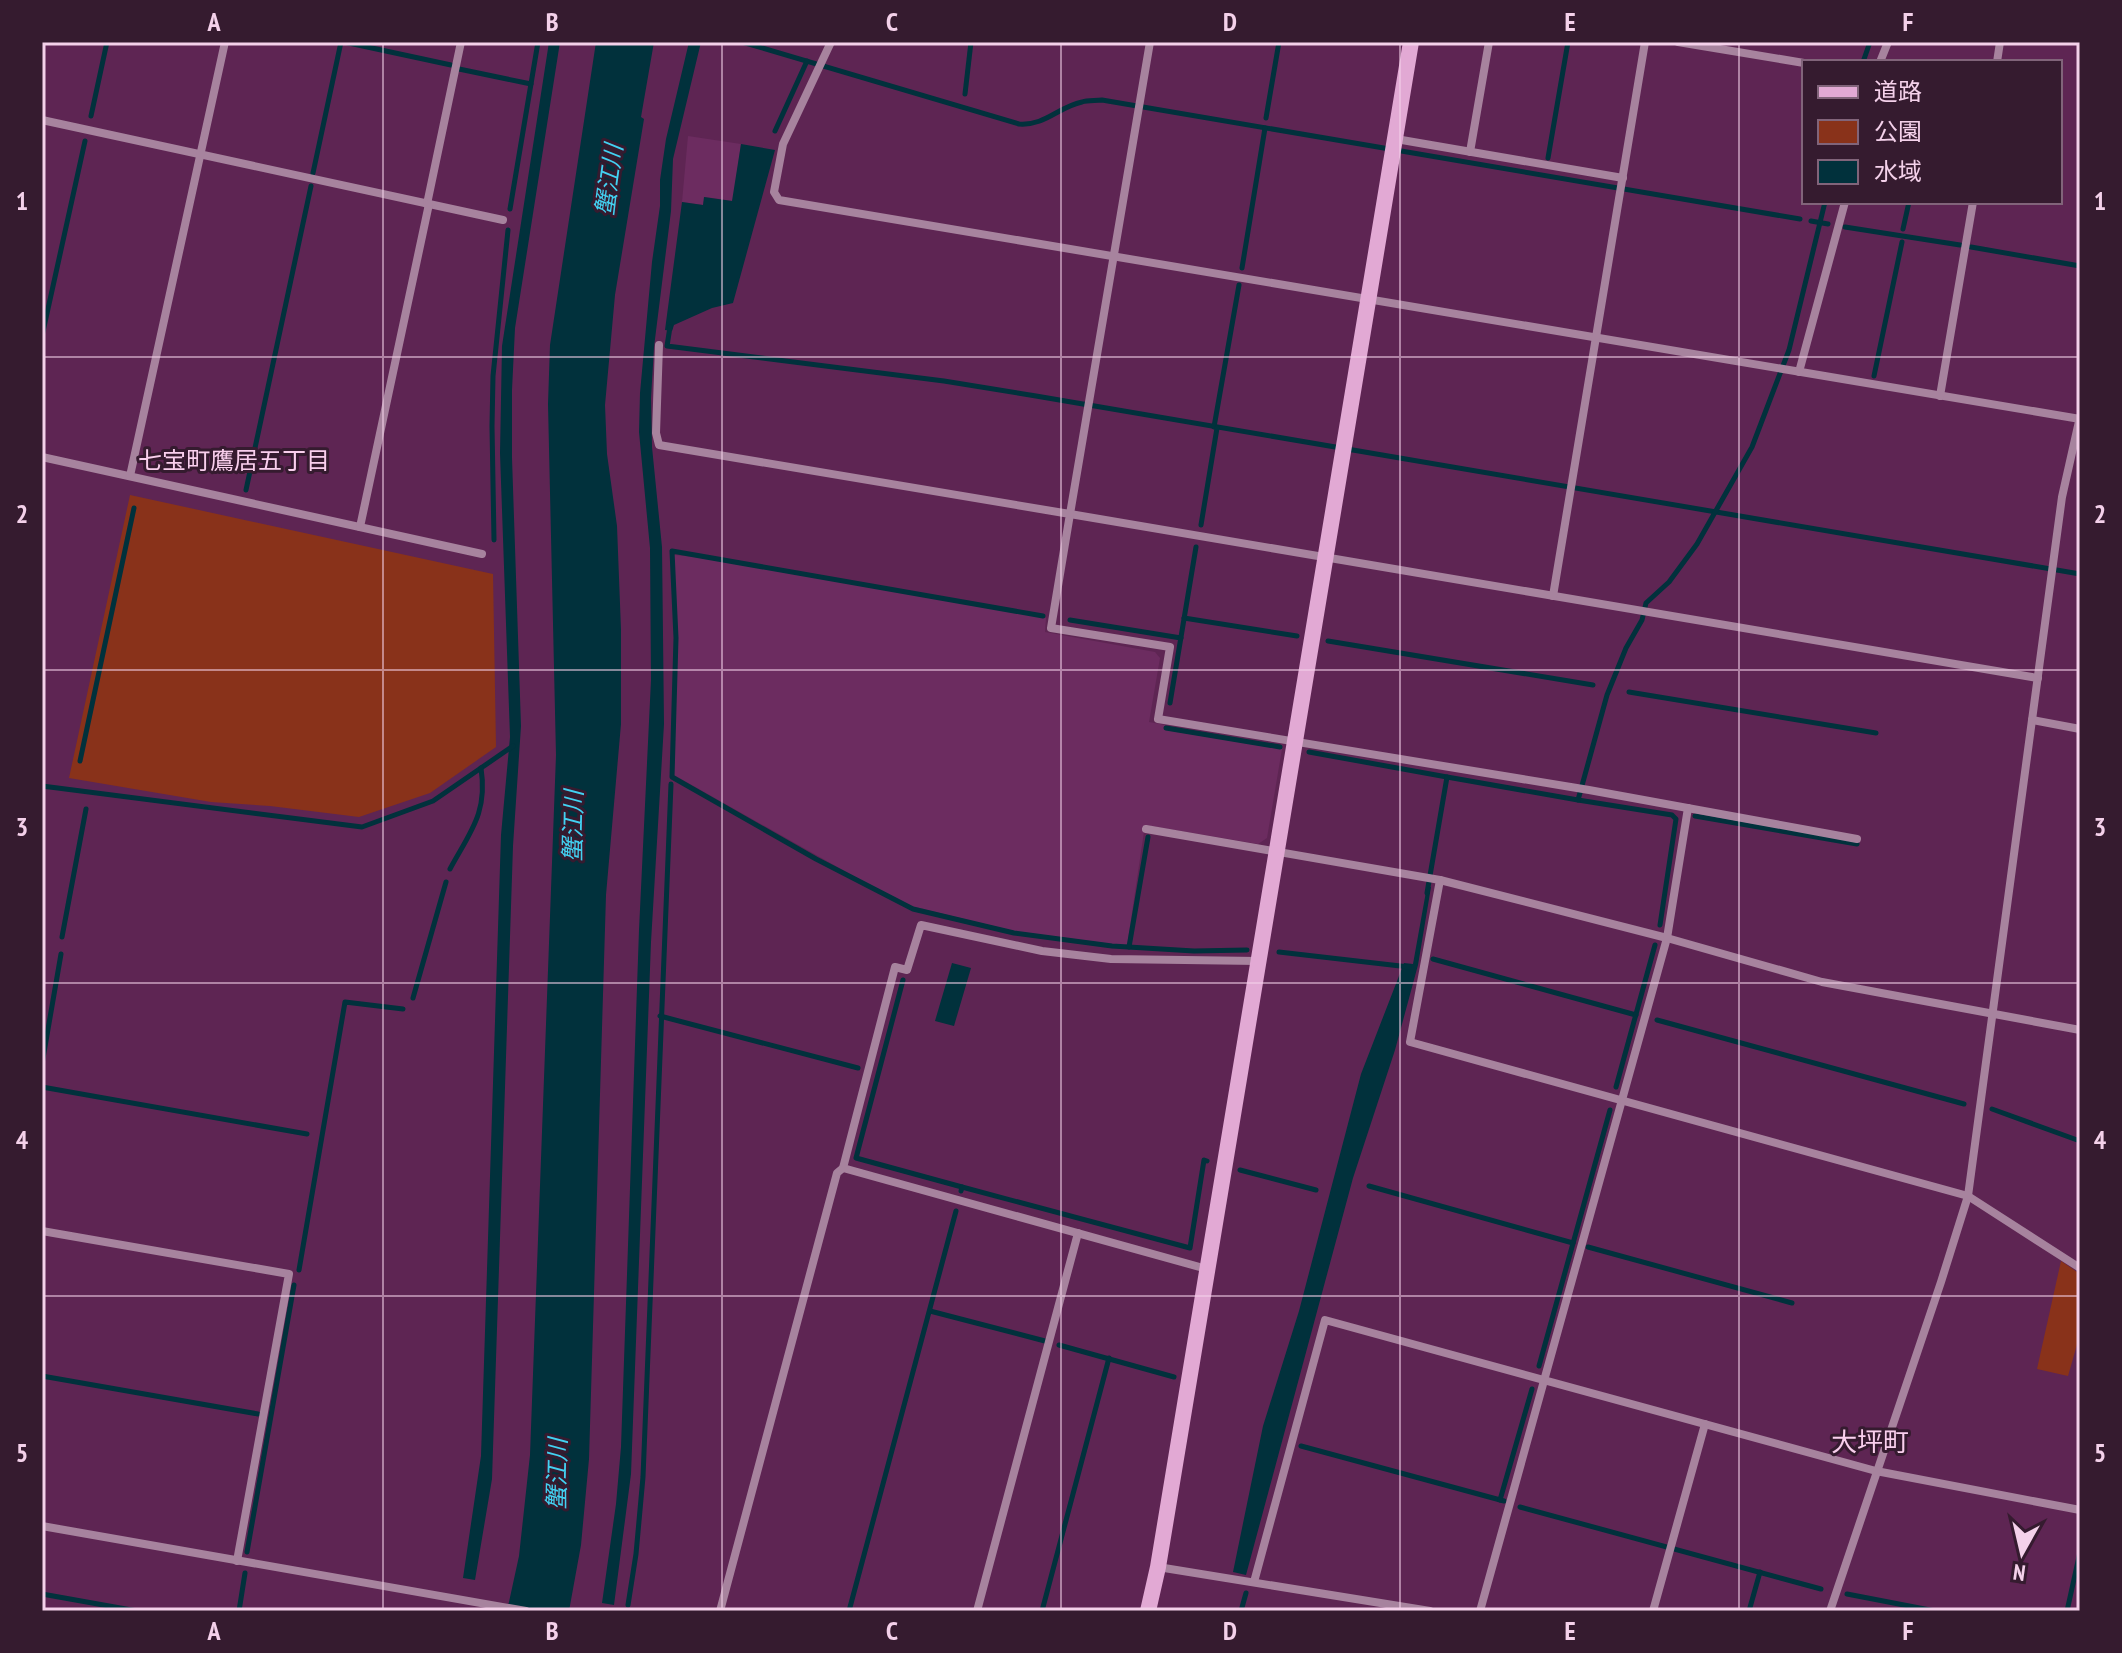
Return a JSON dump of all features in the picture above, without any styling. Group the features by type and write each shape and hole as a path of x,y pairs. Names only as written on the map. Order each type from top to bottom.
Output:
{"street":[{"path":"130,476 225,42"},
{"path":"360,527 461,42"},
{"path":"831,42 783,144 774,192 779,200 2080,418 2062,497 1968,1196 1830,1611"},
{"path":"1150,42 1051,628 1170,647 1158,719 1589,790 1857,839"},
{"path":"1148,1611 1158,1567 1411,42"},
{"path":"1470,152 1489,42"},
{"path":"1553,596 1645,42"},
{"path":"1678,42 1802,63"},
{"path":"42,120 503,220"},
{"path":"1394,146 1470,152 1621,186"},
{"path":"1794,372 1844,204"},
{"path":"1940,396 1973,204"},
{"path":"659,345 656,433 659,445 2038,678"},
{"path":"42,457 482,554"},
{"path":"2032,720 2080,729"},
{"path":"1480,1611 1667,938 1688,808"},
{"path":"1146,829 1434,879 1667,938 1822,982 2080,1030"},
{"path":"1434,879 1410,1042 1968,1196 2080,1268"},
{"path":"720,1611 837,1173 843,1168 895,967 907,970 921,925 1042,951 1111,959 1259,961"},
{"path":"843,1168 1207,1269"},
{"path":"42,1231 289,1274 237,1561"},
{"path":"977,1611 1078,1233"},
{"path":"1254,1582 1325,1320 1876,1471 2080,1510"},
{"path":"1653,1611 1705,1424"},
{"path":"42,1526 526,1611"},
{"path":"1158,1567 1430,1611"}],"shaded area":[{"path":"688,136 741,144 733,201 705,197 703,205 682,202"},
{"path":"674,555 1046,618 1045,632 1155,652 1160,658 1149,722 1165,725 1165,730 1282,749 1267,838 1258,844 1145,825 1127,946 1013,931 903,904 674,775 677,637"}],"green space":[{"path":"130,495 493,574 496,747 430,793 359,817 211,802 69,778"},
{"path":"2061,1261 2080,1274 2080,1334 2068,1376 2037,1369"}],"water":[{"path":"549,42 560,42 515,328 512,390 521,726 513,846 492,1479 475,1580 463,1578 481,1456 501,835 510,737 500,453 502,346"},
{"name":"蟹江川","path":"596,42 654,42 615,295 605,405 607,454 617,526 621,724 606,895 589,1459 581,1545 569,1611 507,1611 519,1556 530,1455 556,755 548,404 550,345"},
{"path":"689,42 701,42 673,159 671,211 654,347 651,398 652,447 662,547 664,724 651,942 631,1474 614,1605 602,1603 621,1447 651,680 650,548 639,432 640,393 660,206 660,180 666,139"},
{"path":"741,144 775,150 733,303 712,308 674,325 672,331 665,330 682,202 703,205 704,197 732,201"},
{"path":"1427,886 1431,887 1418,965 1395,1050 1353,1178 1246,1575 1233,1572 1263,1426 1299,1311 1361,1074 1404,963 1413,964"},
{"path":"952,963 971,968 954,1026 935,1021"}],"waterway":[{"path":"91,116 107,42"},
{"path":"313,173 341,42"},
{"path":"344,42 451,65"},
{"path":"510,209 538,42"},
{"path":"742,42 1019,124 1036,122 1073,104 1102,100 1800,219"},
{"path":"965,94 971,42"},
{"path":"1266,118 1279,42"},
{"path":"1548,158 1568,42"},
{"path":"1864,60 1870,42"},
{"path":"775,131 807,61"},
{"path":"459,69 531,84"},
{"path":"1242,268 1265,128"},
{"path":"42,336 85,141"},
{"path":"246,490 311,186"},
{"path":"1427,893 1447,777 1578,800 1607,695 1626,648 1642,620 1646,603 1669,582 1697,544 1752,447 1789,350 1825,204"},
{"path":"1903,229 1909,204"},
{"path":"1811,221 1828,224"},
{"path":"1845,227 1960,245"},
{"path":"494,540 493,376 508,230"},
{"path":"1874,376 1902,242"},
{"path":"1971,247 2080,266"},
{"path":"1214,427 1239,285"},
{"path":"670,327 667,346 944,381 2080,574"},
{"path":"1201,525 1217,428"},
{"path":"80,761 134,508"},
{"path":"1170,703 1196,547"},
{"path":"1043,616 672,551 676,638 672,777 816,859 913,909 1014,933 1112,946 1194,951 1247,950"},
{"path":"1184,618 1297,636"},
{"path":"1070,620 1181,638"},
{"path":"1328,641 1593,685"},
{"path":"1629,692 1876,733"},
{"path":"1166,728 1280,747"},
{"path":"42,786 362,827 433,801 513,746"},
{"path":"1309,752 1447,777"},
{"path":"450,869 480,810 481,768"},
{"path":"628,1605 643,1477 671,784"},
{"path":"1578,800 1672,815 1676,819 1660,925"},
{"path":"62,937 86,809"},
{"path":"1695,816 1857,844"},
{"path":"1129,947 1148,837"},
{"path":"413,998 446,882"},
{"path":"1616,1087 1655,945"},
{"path":"1279,952 1409,967"},
{"path":"42,1064 61,954"},
{"path":"1433,959 1636,1015"},
{"path":"903,980 856,1158 962,1187"},
{"path":"299,1270 345,1002 403,1009"},
{"path":"660,1016 858,1068"},
{"path":"1657,1020 1964,1104"},
{"path":"42,1087 307,1134"},
{"path":"1992,1109 2080,1141"},
{"path":"1539,1366 1610,1110"},
{"path":"961,1191 962,1187 1190,1248 1204,1160 1207,1161"},
{"path":"1240,1170 1316,1190"},
{"path":"1369,1186 1573,1243"},
{"path":"849,1611 956,1211"},
{"path":"1588,1247 1792,1303"},
{"path":"247,1552 294,1285"},
{"path":"930,1311 1045,1341"},
{"path":"1059,1345 1174,1377"},
{"path":"1042,1611 1109,1358"},
{"path":"42,1376 258,1414"},
{"path":"1500,1500 1532,1389"},
{"path":"1301,1446 1504,1501"},
{"path":"1520,1507 1821,1589"},
{"path":"2067,1611 2080,1552"},
{"path":"1749,1611 1760,1572"},
{"path":"239,1611 245,1573"},
{"path":"1241,1611 1246,1593"},
{"path":"42,1594 137,1611"},
{"path":"1847,1594 1935,1611"}],"district":[{"name":"七宝町鷹居五丁目","path":"234,460"},
{"name":"大坪町","path":"1870,1441"}]}
